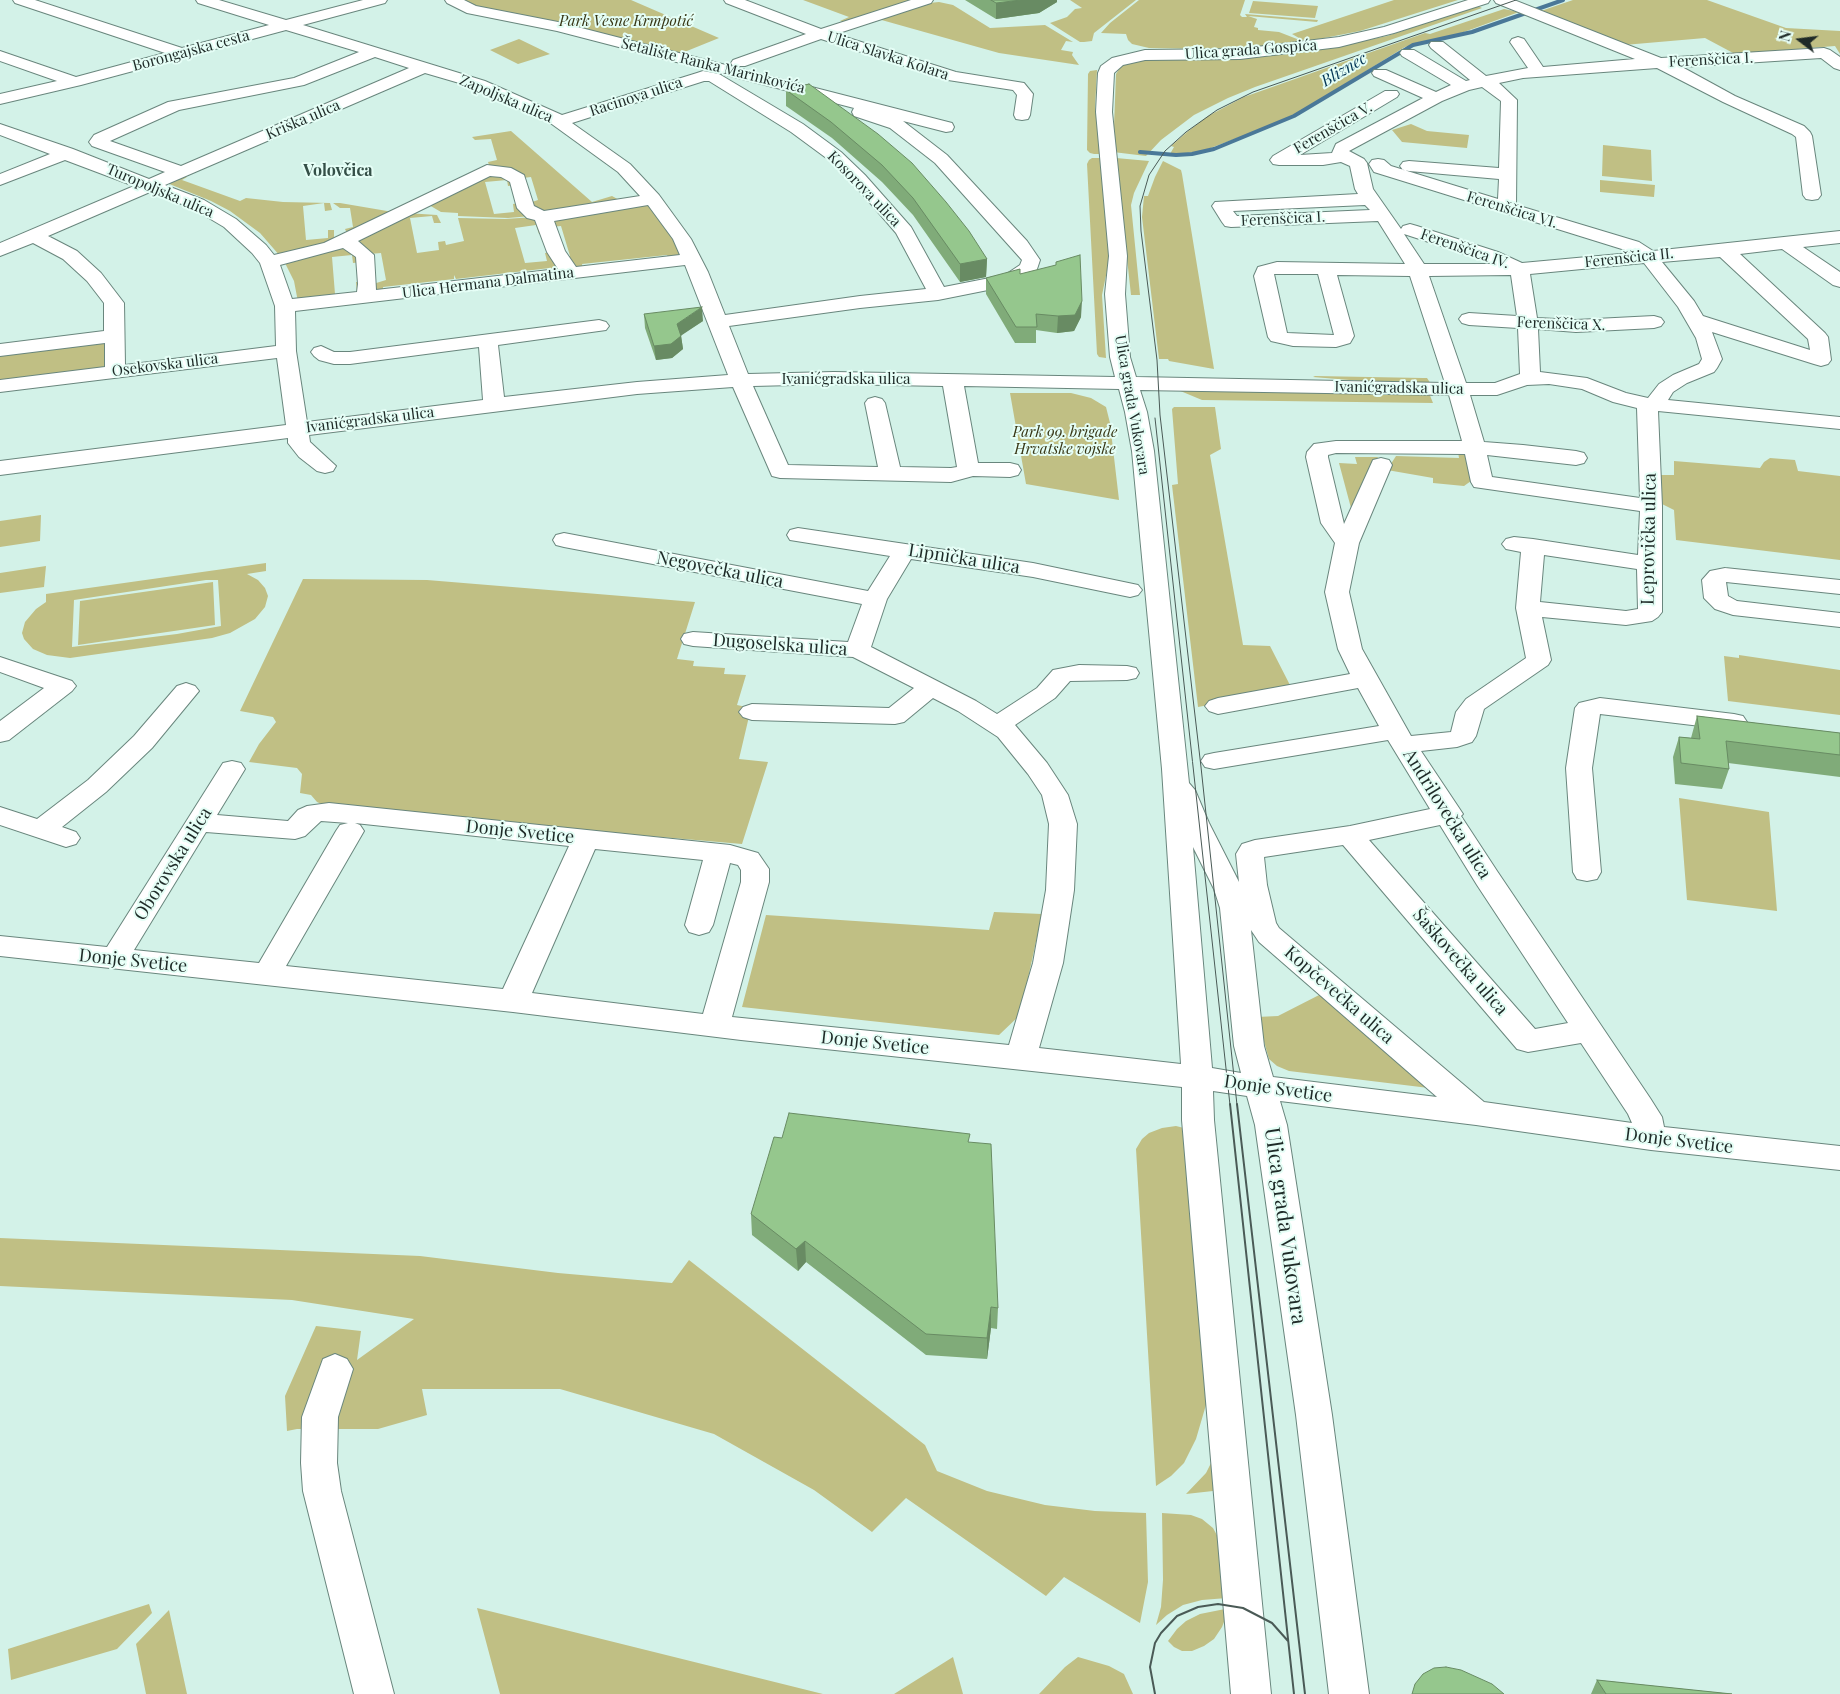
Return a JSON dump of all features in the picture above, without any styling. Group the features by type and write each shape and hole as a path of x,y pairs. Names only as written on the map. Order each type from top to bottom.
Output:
{"street":[{"path":"20,0 181,53"},
{"name":"Zapoljska ulica","path":"203,0 479,84 560,122 624,168 653,199 682,239 718,322 740,380"},
{"name":"Borongajska cesta","path":"0,98 75,82 380,0"},
{"name":"Šetalište Ranka Marinkovića","path":"452,0 472,10 558,27 893,112 946,128"},
{"name":"Ulica Slavka Kolara","path":"732,0 820,34 954,77 1018,86 1025,94 1022,115"},
{"path":"739,63 820,34 926,0"},
{"name":"Ulica grada Gospića","path":"1106,69 1118,61 1145,55 1259,52 1339,42 1389,30 1483,0"},
{"name":"Ferenščica I.","path":"1501,0 1658,63"},
{"path":"1518,42 1542,71"},
{"path":"1436,45 1510,100 1506,174 1507,208"},
{"path":"181,172 98,142 100,139 174,106 298,82 374,52"},
{"path":"1408,53 1464,86"},
{"name":"Ferenščica I.","path":"1351,159 1340,152 1342,148 1436,98 1464,86 1484,81 1542,71 1824,53 1840,65"},
{"path":"0,56 75,82"},
{"path":"1658,63 1803,133 1812,195"},
{"name":"Kriška ulica","path":"0,250 425,67"},
{"name":"Ulica grada Vukovara","path":"1106,69 1104,112 1118,256 1115,294 1120,357 1136,412 1143,450 1175,770 1197,1078 1198,1120 1251,1694"},
{"path":"1380,73 1436,98"},
{"name":"Racinova ulica","path":"560,122 702,76 713,77"},
{"name":"Kosorova ulica","path":"713,77 797,128 835,156 859,179 904,231 938,294"},
{"name":"Ferenščica V.","path":"1351,159 1279,160 1391,94"},
{"path":"860,112 896,124 941,159 1020,245 1031,260 1029,268 1009,261"},
{"name":"Turopoljska ulica","path":"0,129 198,204 230,223 259,250 269,262 285,306 286,351 299,443 325,466"},
{"path":"0,180 67,153"},
{"path":"1351,159 1378,164 1506,174"},
{"path":"1351,159 1370,199 1383,215 1418,270 1458,389 1475,448 1482,482 1651,506"},
{"name":"Ferenščica VI.","path":"1378,164 1380,168 1385,170 1632,246 1648,256"},
{"path":"269,262 316,252 487,170 505,172 518,179 526,208 532,214 543,217 653,199"},
{"name":"Ferenščica I.","path":"1370,199 1221,206 1231,222 1383,215"},
{"path":"718,322 860,302 938,294 1011,280 1009,261 971,211 973,208 984,205"},
{"path":"543,217 556,252 566,264 568,273"},
{"name":"Ferenščica IV.","path":"1410,230 1491,256 1520,269"},
{"path":"33,235 70,256 94,277 114,302 115,371"},
{"name":"Ferenščica II.","path":"1418,270 1520,269 1787,244 1840,237"},
{"path":"1820,239 1840,254"},
{"path":"344,240 357,248 365,256 368,284 365,298"},
{"path":"1787,244 1840,281"},
{"path":"1695,320 1821,360 1818,337 1724,250"},
{"path":"1648,256 1687,305 1706,338 1712,359 1707,368 1680,379 1666,388 1651,405"},
{"name":"Ulica Hermana Dalmatina","path":"285,306 692,259"},
{"path":"1326,269 1344,336 1343,339 1336,341 1284,340 1278,337 1265,271 1268,268 1418,270"},
{"path":"1520,269 1528,324 1530,378"},
{"name":"Ferenščica X.","path":"1469,319 1528,324 1591,326 1654,322"},
{"path":"321,352 326,356 334,358 350,358 599,326"},
{"path":"0,350 115,336"},
{"path":"488,340 494,405"},
{"name":"Osekovska ulica","path":"0,386 286,351"},
{"name":"Ivanićgradska ulica","path":"0,468 494,405 637,388 740,380 834,378 1497,389 1530,378 1549,378 1596,387 1620,398 1651,405 1840,423"},
{"path":"740,380 780,471 950,475 962,473 968,469 1010,470"},
{"path":"952,380 968,469"},
{"name":"Ivanićgradska ulica","path":"875,403 891,474"},
{"name":"Leprovička ulica","path":"1528,608 1626,618 1642,616 1650,612 1651,405"},
{"path":"1347,543 1332,523 1317,457 1318,452 1322,449 1336,447 1475,448 1523,451 1576,458"},
{"name":"Andrilovečka ulica","path":"1381,465 1347,543 1337,592 1350,649 1365,680 1399,738 1449,814 1487,878 1590,1030 1646,1117 1651,1138"},
{"name":"Lipnička ulica","path":"798,535 1033,570 1130,590"},
{"name":"Negovečka ulica","path":"564,540 875,599"},
{"path":"1214,761 1399,738 1457,739 1463,736 1469,712 1475,704 1537,664 1540,660 1528,608 1523,545 1649,564"},
{"path":"858,650 875,599 905,550"},
{"path":"1840,587 1725,575 1718,576 1714,580 1716,598 1728,606 1840,620"},
{"name":"Dugoselska ulica","path":"693,639 858,650 967,706 997,725 1007,732 1038,769 1055,795 1063,824 1060,890 1048,963 1021,1058"},
{"path":"1127,673 1163,656"},
{"path":"0,664 64,686 0,734"},
{"path":"997,725 1046,693 1062,675 1079,672 1127,673 1167,690"},
{"path":"1218,706 1365,680"},
{"path":"752,712 895,716 931,687"},
{"path":"0,816 54,834 97,786 143,742 186,691"},
{"path":"1587,872 1578,768 1588,708 1600,706 1755,725"},
{"name":"Oborovska ulica","path":"114,959 232,769"},
{"name":"Ulica grada Vukovara","path":"1175,770 1186,801 1210,849 1234,908 1250,1046 1270,1125 1314,1415 1349,1694"},
{"name":"Donje Svetice","path":"200,823 295,830 308,816 317,812 719,853 748,859 755,868 755,882 715,1025"},
{"path":"1350,835 1449,814"},
{"path":"266,974 350,830"},
{"name":"Kopčevečka ulica","path":"1350,835 1252,850 1250,854 1254,885 1262,925 1269,935 1476,1113"},
{"name":"Šaškovečka ulica","path":"1350,835 1528,1041 1590,1030"},
{"name":"Donje Svetice","path":"513,1002 581,849"},
{"path":"699,925 719,853"},
{"name":"Donje Svetice","path":"0,946 715,1025 1145,1070 1303,1093 1476,1113 1651,1138 1840,1158"},
{"path":"336,1369 320,1417 319,1462 322,1491 374,1694"}],"green space":[{"name":"Park Vesne Krmpotić","path":"456,0 631,0 719,38 677,55 476,9"},
{"path":"803,0 912,0 845,23 840,21 849,17"},
{"path":"1070,0 1136,0 1094,33 1092,41 1080,42 1050,23 1067,17 1075,9 1082,8"},
{"path":"1139,0 1245,0 1240,15 1242,17 1247,17 1245,14 1318,20 1317,22 1248,16 1257,19 1254,27 1258,28 1258,30 1279,32 1297,39 1299,38 1292,34 1394,0 1458,0 1360,31 1319,39 1264,46 1205,49 1149,48 1132,44 1126,34 1101,33 1110,23"},
{"path":"1573,0 1707,0 1786,28 1840,31 1840,54 1835,46 1735,54 1705,38 1624,45 1538,12"},
{"path":"1253,1 1318,6 1315,18 1249,13"},
{"path":"939,2 953,5 990,28 1045,25 1073,42 1066,41 1061,50 1073,52 1072,55 1079,65 999,53 878,19 929,3"},
{"path":"1478,6 1482,8 1228,98 1194,115 1161,140 1146,156 1113,152 1116,74 1121,66 1125,64 1149,59 1247,57 1334,47 1387,36"},
{"path":"1504,9 1519,12 1461,33 1463,34 1405,47 1293,116 1200,152 1170,154 1174,147 1171,146 1187,132 1208,116 1244,97 1425,33 1430,34"},
{"path":"519,39 550,54 518,64 490,50"},
{"path":"1097,70 1095,108 1102,154 1090,153 1087,150 1088,74 1090,71"},
{"path":"1411,124 1427,131 1469,135 1467,148 1402,142 1392,130"},
{"path":"511,131 592,202 612,196 621,201 554,213 535,211 532,202 538,200 531,177 523,178 489,165 488,162 497,160 491,139 475,140 472,137"},
{"path":"1603,145 1651,150 1652,181 1602,176"},
{"path":"1092,158 1102,158 1110,256 1102,295 1106,358 1099,357 1097,354 1087,164"},
{"path":"1116,158 1149,161 1134,193 1131,205 1140,295 1131,295"},
{"path":"1163,161 1181,170 1182,174 1214,369 1169,361 1168,359 1159,359 1142,217 1144,196 1148,196"},
{"path":"500,174 515,185 508,186 507,180 485,182 494,214 514,212 513,204 520,203 531,216 508,218 458,216 458,213 441,212 429,205 482,175"},
{"path":"187,177 182,180 240,201 246,198 283,202 330,203 332,210 325,211 324,203 303,206 306,240 328,238 328,230 334,230 334,241 280,256 260,233 230,211 167,183"},
{"path":"1600,180 1655,185 1654,197 1600,192"},
{"path":"333,203 393,212 347,233 345,229 353,227 350,208 340,208"},
{"path":"650,204 682,250 680,256 669,259 667,255 582,264 583,269 580,270 561,257 570,256 561,226 551,227 550,220"},
{"path":"406,213 437,215 441,223 434,223 432,216 410,218 417,253 439,250 438,242 445,241 446,245 464,241 458,218 505,219 535,217 546,233 539,234 536,225 515,228 525,263 547,261 545,253 552,252 562,267 551,273 550,268 456,279 454,275 454,279 383,287 383,292 374,292 373,284 386,280 381,253 370,254 355,238"},
{"path":"342,245 363,262 353,263 352,255 332,257 335,294 355,292 298,302 294,281 284,261"},
{"path":"356,282 365,282 362,291 357,292"},
{"path":"107,341 107,366 103,369 0,383 0,352"},
{"path":"1313,377 1427,378 1431,384 1398,384"},
{"path":"1178,390 1429,393 1433,403 1202,400"},
{"name":"Park 99. brigade Hrvatske vojske","path":"1010,393 1071,393 1091,398 1106,407 1110,423 1119,500 1026,484"},
{"path":"1174,407 1215,407 1221,449 1210,455 1243,645 1270,646 1292,689 1198,707 1172,485 1178,484 1172,409"},
{"path":"1458,452 1469,456 1471,481 1464,486 1433,483 1433,478 1387,470 1396,456 1459,458"},
{"path":"1355,457 1378,457 1351,508 1339,463 1357,464"},
{"path":"1770,458 1795,460 1798,471 1840,476 1840,560 1676,540 1674,510 1660,503 1660,475 1674,475 1674,461 1760,468"},
{"path":"41,515 40,541 0,547 0,521"},
{"path":"266,563 266,571 247,574 258,580 265,588 268,596 265,607 255,619 230,633 212,638 70,658 47,655 33,649 24,639 22,633 25,622 36,609 46,602 46,594","holes":["206,580 218,580 221,626 177,634 72,647 74,600"]},
{"path":"46,566 44,587 0,593 0,573"},
{"path":"303,579 427,580 695,602 677,659 694,661 693,666 725,668 724,674 746,675 737,705 751,708 739,759 768,762 742,844 626,834 623,839 328,807 317,802 311,795 300,793 302,774 297,768 249,762 259,744 276,722 273,717 240,711"},
{"path":"213,582 215,625 78,645 80,601"},
{"path":"1739,655 1840,670 1840,715 1728,701 1724,656 1739,658"},
{"path":"1679,798 1769,812 1777,911 1687,900"},
{"path":"994,912 1042,914 1020,1015 999,1035 742,1007 766,915 989,930"},
{"path":"1325,992 1437,1089 1289,1071 1277,1066 1269,1059 1257,1017 1278,1016"},
{"path":"1176,1126 1184,1128 1208,1398 1196,1439 1184,1463 1171,1476 1156,1486 1136,1149 1142,1139 1149,1133 1162,1128"},
{"path":"0,1238 420,1256 558,1273 672,1283 689,1260 925,1445 937,1471 987,1491 1045,1505 1095,1511 1146,1513 1148,1582 1140,1623 1064,1577 1046,1596 906,1498 872,1532 814,1490 714,1434 560,1389 422,1389 427,1415 378,1429 297,1429 287,1431 285,1396 316,1326 361,1331 357,1360 414,1319 292,1300 0,1286"},
{"path":"1211,1463 1215,1489 1213,1491 1186,1494 1206,1473"},
{"path":"1162,1513 1191,1515 1202,1519 1213,1528 1219,1539 1227,1598 1202,1600 1183,1605 1156,1625 1161,1607 1163,1580"},
{"path":"149,1604 152,1613 117,1649 11,1680 8,1649"},
{"path":"477,1608 823,1694 500,1694"},
{"path":"1225,1609 1227,1614 1222,1627 1214,1639 1204,1646 1192,1651 1182,1651 1168,1641 1186,1621 1200,1614"},
{"path":"169,1610 187,1694 146,1694 136,1644"},
{"path":"953,1657 963,1694 894,1694"},
{"path":"1078,1657 1109,1666 1124,1674 1133,1694 1039,1694 1065,1667"}],"building":[{"path":"991,0 1021,0 996,3"},
{"path":"809,84 878,134 912,163 969,231 987,259 960,264 913,198 882,165 831,122 786,90"},
{"path":"1080,255 1082,301 1075,315 1036,314 1037,327 1016,327 986,278 1020,269 1020,274 1056,265 1056,262"},
{"path":"702,307 677,324 681,336 671,344 654,346 644,314"},
{"path":"1697,716 1840,733 1840,755 1726,741 1729,769 1681,763 1679,737 1700,739"},
{"path":"789,1113 970,1134 968,1142 991,1144 998,1308 991,1307 987,1338 926,1334 805,1241 796,1249 751,1214 774,1137 782,1138"},
{"path":"1446,1667 1461,1670 1492,1684 1504,1694 1412,1694 1415,1684 1423,1674 1434,1668"},
{"path":"1597,1680 1732,1694 1606,1694"}],"waterway":[{"name":"Bliznec","path":"1140,152 1176,155 1192,154 1214,149 1294,116 1413,45 1472,32 1563,0"}],"tram line":[{"path":"1237,1105 1201,767 1160,415 1157,360 1141,231 1140,206 1149,175 1165,151 1186,132 1217,110 1253,92 1516,0"},
{"path":"1155,418 1230,1105"},
{"path":"1230,1104 1294,1694"},
{"path":"1237,1104 1305,1694"},
{"path":"1155,1694 1150,1667 1155,1643 1161,1633 1177,1616 1198,1607 1218,1604 1243,1608 1272,1623 1288,1641"}],"district":[{"name":"Volovčica","path":"338,171"}]}
